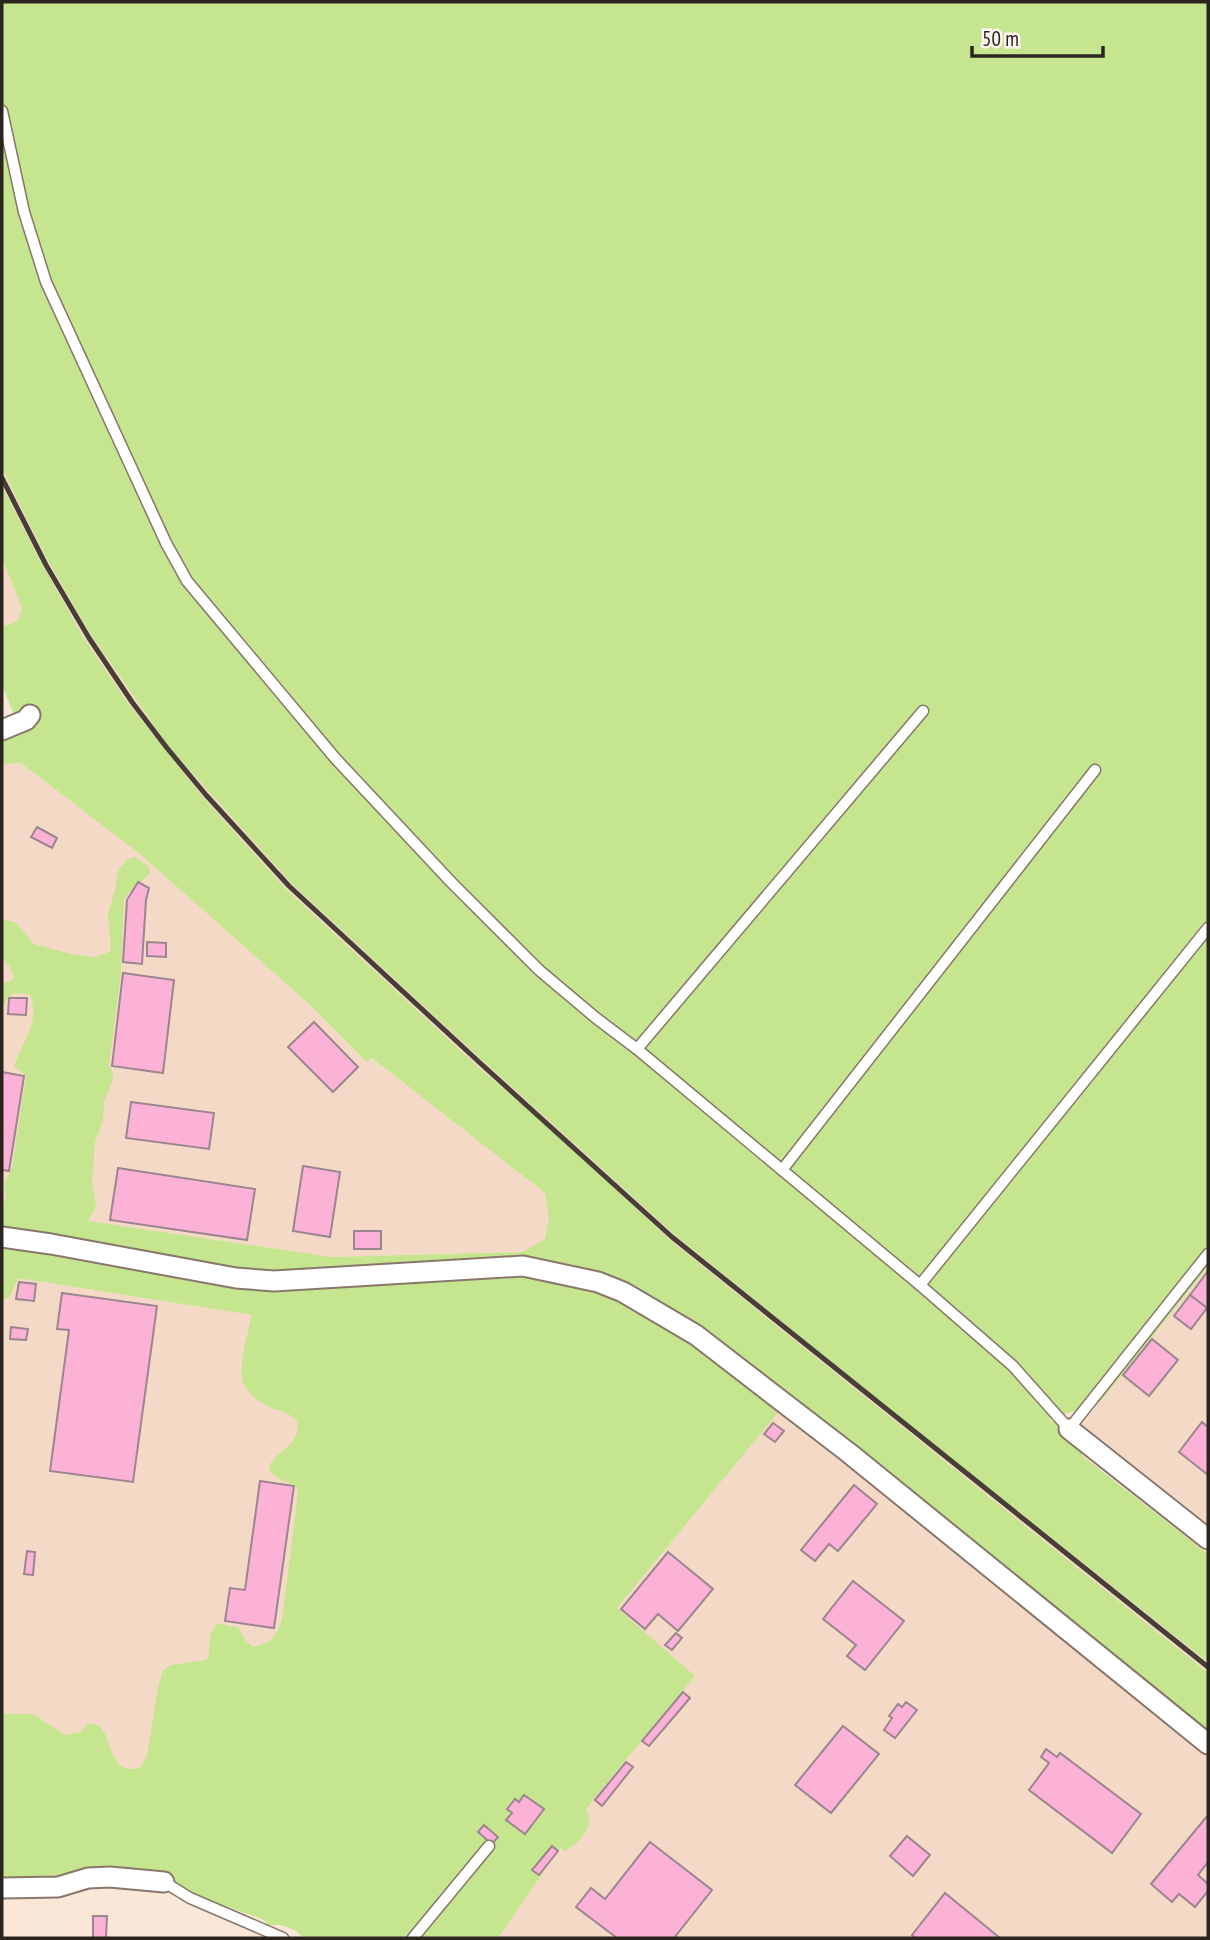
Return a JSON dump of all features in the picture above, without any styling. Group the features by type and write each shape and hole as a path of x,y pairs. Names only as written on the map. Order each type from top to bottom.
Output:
{"street":[{"path":"2,730 26,720 30,715"},
{"path":"2,1237 255,1280 523,1266 598,1282 623,1292 696,1335 838,1444 1208,1744"},
{"path":"1069,1429 1208,1539"},
{"path":"2,1888 58,1887 88,1878 110,1877 164,1882"}],"lane":[{"path":"2,111 24,212 46,282 160,531 187,581 335,758 539,970 920,1285 1013,1366 1069,1429 1208,1254"},
{"path":"637,1049 923,711"},
{"path":"782,1170 1094,770"},
{"path":"920,1285 1208,928"},
{"path":"413,1938 489,1846"},
{"path":"164,1882 190,1898 283,1938"}],"shaded area":[{"path":"2,469 48,561 93,638 135,699 169,747 292,884 675,1235 1208,1662 1208,1673 669,1239 286,889 202,796 128,703 85,640 2,486"},
{"path":"2,559 22,607 18,621 2,627"},
{"path":"21,763 141,855 310,1005 365,1062 372,1058 545,1193 549,1218 546,1239 523,1252 331,1257 2,1209 2,764"},
{"path":"1208,1267 1208,1524 1082,1424"},
{"path":"2,1275 346,1330 274,1797 2,1777"},
{"path":"781,1409 1208,1754 1208,1938 498,1938 595,1797 694,1676 617,1608"}],"green space":[{"path":"2,2 1208,2 1208,1267 1100,1402 1049,1420 1061,1424 1083,1449 1082,1455 1090,1462 1208,1554 1208,1662 675,1235 292,884 169,747 93,638 48,561 2,469"},
{"path":"2,486 85,640 128,703 202,796 286,889 669,1239 1208,1673 1208,1735 704,1334 552,1266 278,1274 235,1270 2,1232 2,1204 6,1195 4,1184 12,1168 26,1076 14,1066 32,1022 33,1004 30,995 16,993 9,996 2,1008 2,983 10,982 14,977 2,958 2,919 16,923 34,944 94,957 109,952 111,948 108,914 117,876 120,867 128,859 135,857 149,867 149,874 124,900 121,972 109,1066 113,1079 104,1102 103,1120 95,1142 92,1181 96,1207 88,1221 331,1257 523,1252 545,1239 549,1218 545,1193 372,1058 366,1062 310,1005 141,855 21,763 2,764 2,734 16,730 13,712 2,685 2,627 18,621 22,608 2,558"},
{"path":"2,1245 236,1286 523,1273 549,1277 621,1299 698,1344 781,1409 617,1608 695,1676 595,1797 586,1810 589,1822 584,1834 576,1844 565,1851 560,1848 498,1938 318,1938 301,1936 295,1930 280,1925 269,1925 262,1919 166,1885 2,1885 2,1714 33,1714 65,1735 80,1732 88,1724 98,1725 112,1754 122,1767 141,1767 147,1756 163,1670 171,1665 207,1660 210,1636 218,1623 239,1628 244,1639 253,1647 269,1641 277,1631 282,1620 298,1493 297,1487 276,1477 269,1466 295,1438 297,1421 258,1400 244,1385 242,1378 242,1360 252,1315 18,1278 10,1296 2,1301"}],"building":[{"path":"37,827 57,838 52,848 31,837"},
{"path":"138,882 149,888 142,964 123,962 127,900"},
{"path":"147,942 166,943 166,957 147,956"},
{"path":"123,973 174,980 163,1073 112,1066"},
{"path":"9,998 27,998 26,1015 8,1014"},
{"path":"314,1022 358,1067 333,1092 288,1047"},
{"path":"2,1072 24,1076 9,1171 2,1170"},
{"path":"131,1102 214,1113 209,1149 126,1138"},
{"path":"303,1166 340,1172 330,1237 293,1231"},
{"path":"118,1168 255,1189 247,1240 110,1220"},
{"path":"354,1231 381,1231 381,1249 354,1249"},
{"path":"1208,1271 1208,1309 1190,1295"},
{"path":"19,1282 36,1284 34,1301 16,1299"},
{"path":"62,1293 157,1306 133,1482 50,1471 69,1330 57,1329"},
{"path":"1190,1295 1207,1308 1191,1329 1174,1316"},
{"path":"11,1327 28,1329 26,1340 10,1339"},
{"path":"1152,1339 1178,1360 1149,1396 1123,1375"},
{"path":"1202,1422 1208,1427 1208,1475 1179,1452"},
{"path":"773,1423 784,1431 775,1442 764,1434"},
{"path":"260,1481 294,1486 274,1628 225,1621 230,1588 245,1590"},
{"path":"854,1485 877,1504 838,1551 829,1544 815,1561 801,1550"},
{"path":"27,1551 35,1552 33,1575 24,1574"},
{"path":"668,1552 713,1589 678,1631 658,1614 645,1629 621,1609"},
{"path":"853,1581 904,1621 865,1670 847,1656 856,1645 823,1619"},
{"path":"676,1633 682,1638 672,1650 665,1645"},
{"path":"683,1692 690,1698 649,1746 642,1741"},
{"path":"906,1702 917,1710 895,1738 884,1730 892,1718 889,1716 898,1704 902,1707"},
{"path":"843,1726 879,1754 831,1813 795,1785"},
{"path":"1046,1749 1057,1757 1060,1753 1141,1814 1112,1853 1029,1790 1049,1763 1041,1757"},
{"path":"626,1762 633,1767 602,1806 595,1800"},
{"path":"524,1795 544,1809 525,1834 506,1820 512,1813 507,1809 515,1799 519,1802"},
{"path":"1208,1815 1208,1862 1198,1875 1208,1884 1208,1891 1195,1907 1179,1894 1172,1902 1151,1884"},
{"path":"484,1825 498,1837 492,1844 478,1832"},
{"path":"907,1836 930,1855 913,1876 890,1856"},
{"path":"650,1842 712,1890 674,1938 617,1938 576,1907 591,1888 605,1899"},
{"path":"552,1846 558,1851 539,1875 532,1870"},
{"path":"945,1893 1000,1938 916,1938 912,1935"},
{"path":"93,1916 107,1916 106,1938 93,1938"}],"railway":[{"path":"2,478 46,565 89,638 132,702 206,795 289,886 672,1237 1208,1667"}]}
